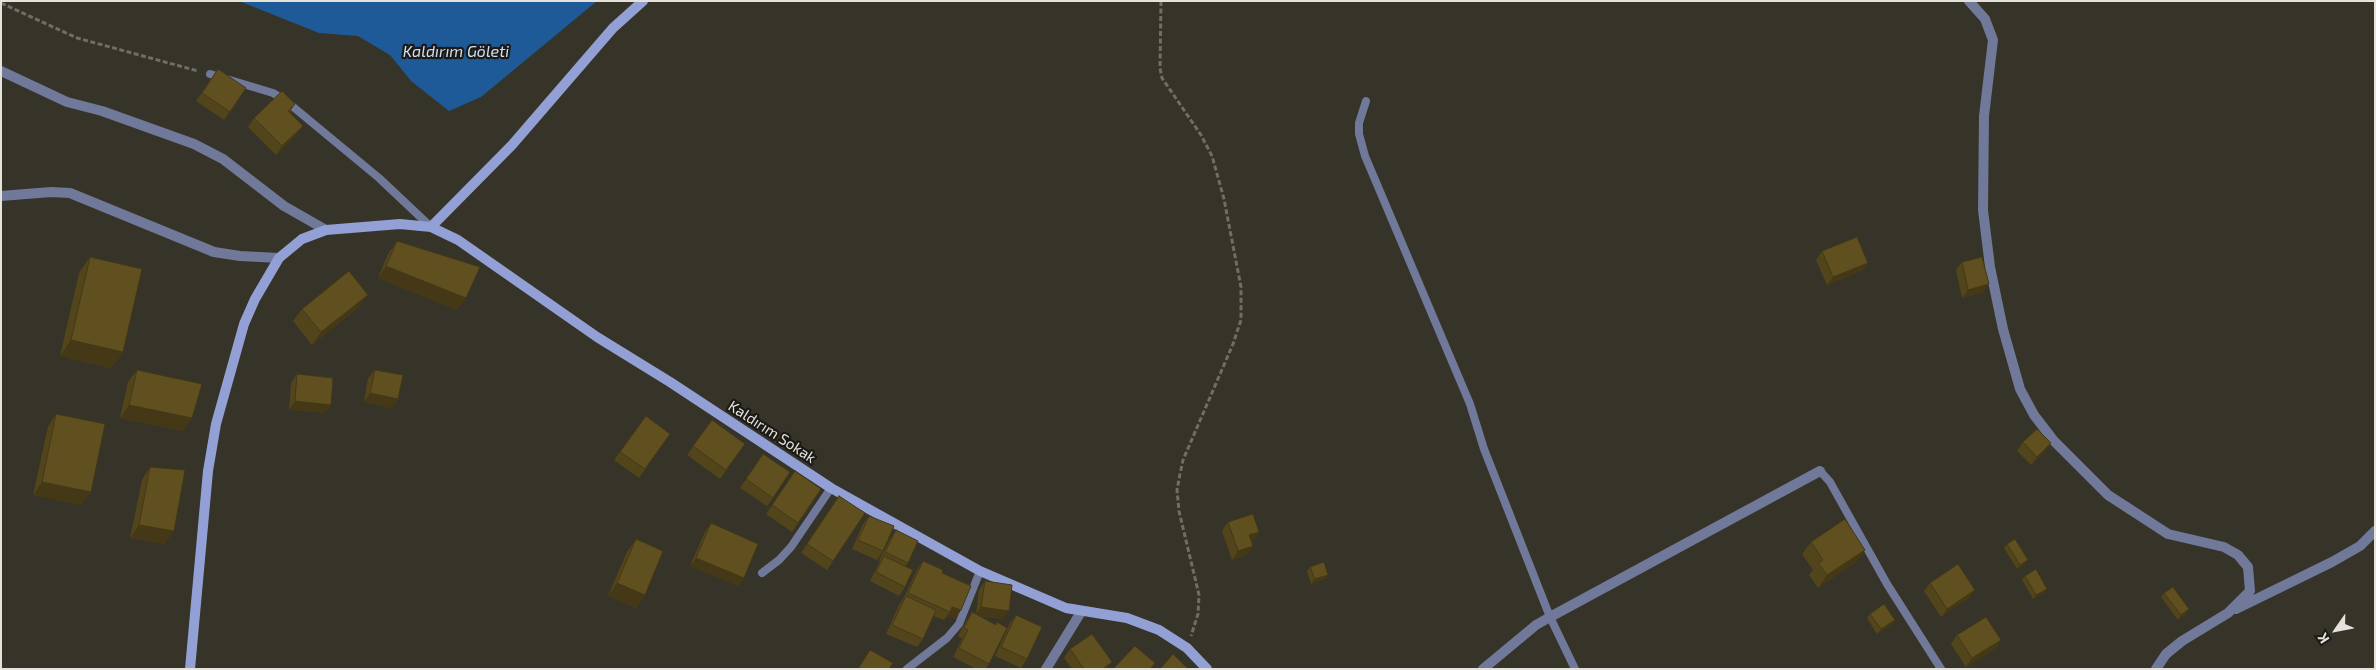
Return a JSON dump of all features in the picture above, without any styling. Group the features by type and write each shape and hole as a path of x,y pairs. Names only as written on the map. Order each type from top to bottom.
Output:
{"street":[{"path":"431,227 512,145 613,28 643,1"},
{"path":"1969,1 1985,19 1993,40 1984,116 1983,210 1990,267 2003,329 2020,389 2034,415 2054,441 2108,495 2168,534 2224,547 2238,555 2248,567 2250,591 2228,613"},
{"path":"1,71 67,102 102,111 194,144 223,159 284,206 326,230"},
{"path":"1,196 50,192 70,193 214,252 240,256 279,258 255,299 244,324 216,424 208,471 190,669"},
{"name":"Kaldırım Sokak","path":"279,258 302,239 326,230 400,224 431,227 458,240 597,337 670,382 831,488 980,571 1048,601 1081,612 1127,618 1159,630 1187,648 1207,669"},
{"path":"1483,669 1536,625 1820,472"},
{"path":"2156,669 2166,654 2182,640 2228,613 2332,562 2360,546 2375,531"},
{"path":"1046,669 1081,612"}],"lane":[{"path":"210,74 273,93 286,101 378,178 431,227"},
{"path":"1366,101 1359,123 1359,134 1365,156 1470,404 1484,449 1550,617 1574,669"},
{"path":"1820,472 1830,482 1887,584 1941,669"},
{"path":"762,573 779,560 791,547 831,488"},
{"path":"907,669 946,638 959,624 980,571"}],"path":[{"path":"1161,1 1160,68 1162,78 1201,135 1212,156 1224,199 1241,287 1241,320 1233,344 1183,460 1177,490 1179,511 1199,595 1198,614 1187,648"},
{"path":"1,3 77,38 210,74"}],"water":[{"name":"Kaldırım Göleti","path":"239,1 597,1 481,97 449,111 411,81 390,55 358,36 319,33"}],"building":[{"path":"218,69 246,88 230,112 202,93"},
{"path":"282,91 295,104 288,111 303,126 282,146 254,118"},
{"path":"1857,237 1868,263 1833,277 1822,251"},
{"path":"397,241 480,267 466,298 386,266"},
{"path":"90,257 142,269 123,352 71,340"},
{"path":"1982,257 1989,284 1968,290 1962,262"},
{"path":"349,271 368,295 321,332 302,309"},
{"path":"137,370 202,384 192,418 129,405"},
{"path":"375,370 403,375 398,399 370,393"},
{"path":"297,374 333,378 331,405 295,401"},
{"path":"56,414 105,424 91,492 42,482"},
{"path":"646,416 670,434 645,469 620,452"},
{"path":"712,420 745,444 726,470 693,446"},
{"path":"2037,429 2051,443 2037,457 2023,442"},
{"path":"763,454 790,472 773,498 746,479"},
{"path":"150,467 185,470 174,531 139,525"},
{"path":"795,471 821,489 798,523 772,505"},
{"path":"839,496 865,513 833,561 807,544"},
{"path":"1253,514 1259,532 1249,535 1253,546 1238,551 1228,522"},
{"path":"869,516 894,526 883,551 858,540"},
{"path":"1845,519 1865,550 1827,575 1818,563 1823,560 1811,542"},
{"path":"711,523 758,544 744,578 696,558"},
{"path":"896,530 918,541 908,563 885,552"},
{"path":"636,539 663,551 645,595 617,583"},
{"path":"2015,539 2028,560 2020,565 2007,544"},
{"path":"884,556 913,570 905,587 876,572"},
{"path":"923,561 943,570 942,573 971,586 961,610 952,607 950,612 908,593"},
{"path":"1324,562 1328,575 1315,579 1310,567"},
{"path":"1958,564 1975,590 1947,609 1930,583"},
{"path":"2036,569 2047,589 2036,595 2025,576"},
{"path":"985,581 1012,585 1009,611 981,607"},
{"path":"2173,587 2189,609 2181,615 2164,593"},
{"path":"906,596 936,610 923,639 892,625"},
{"path":"1884,604 1895,620 1881,629 1870,614"},
{"path":"972,612 996,625 997,622 1007,628 989,664 959,648 968,630 964,628"},
{"path":"1016,615 1042,627 1027,659 1001,647"},
{"path":"1986,617 2001,640 1972,658 1957,635"},
{"path":"1092,634 1112,662 1103,669 1084,669 1070,649"},
{"path":"1135,646 1155,663 1150,669 1113,669"},
{"path":"870,650 893,663 889,669 858,669"},
{"path":"1173,654 1188,669 1160,669"}]}
